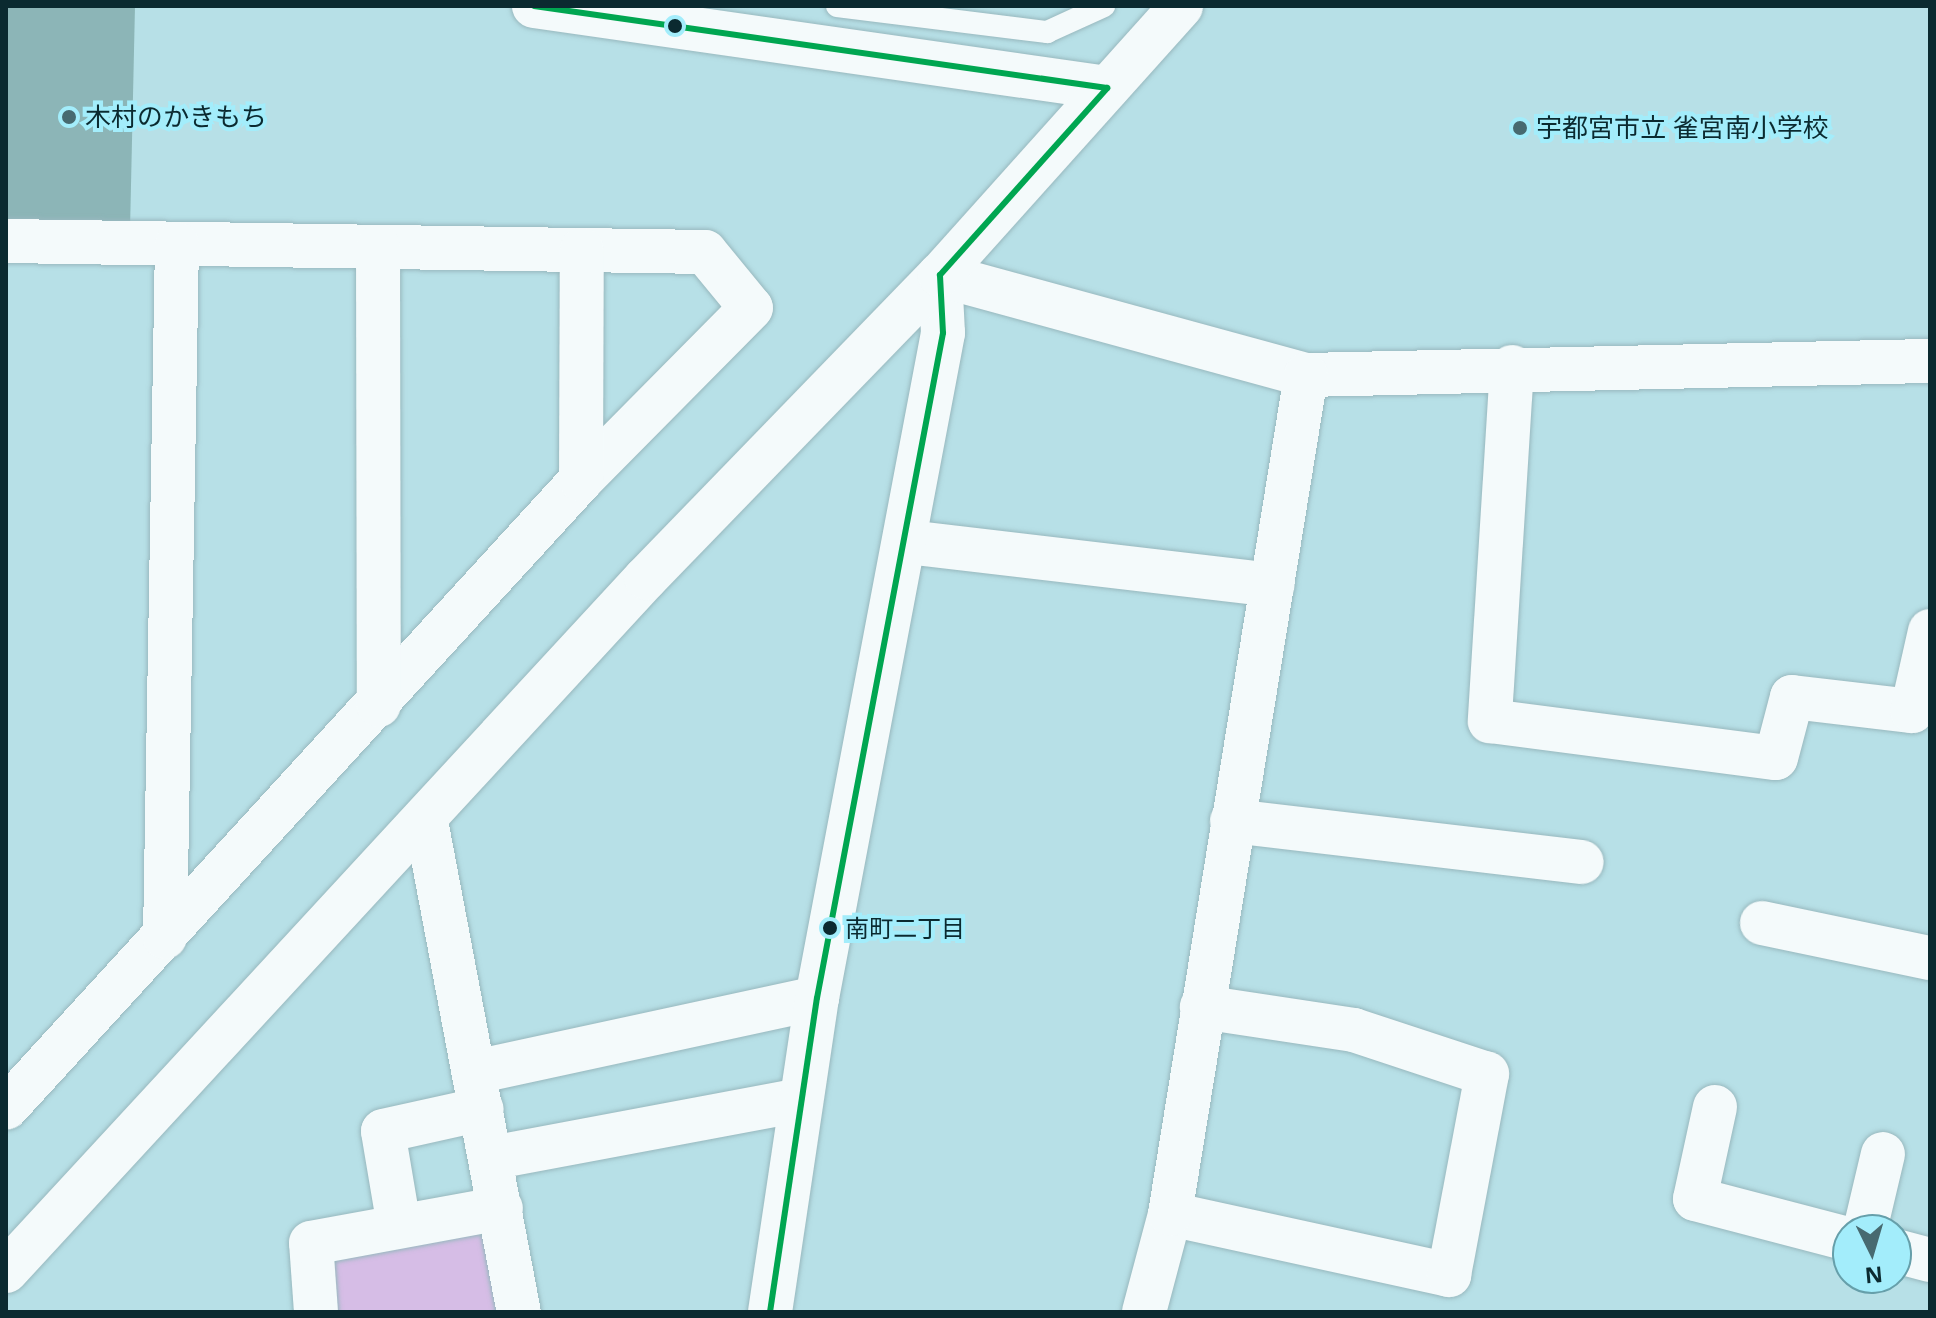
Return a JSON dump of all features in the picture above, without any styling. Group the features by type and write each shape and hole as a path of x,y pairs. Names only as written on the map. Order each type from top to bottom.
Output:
{"street":[{"path":"534,6 1107,88"},
{"path":"6,1271 426,821 646,578 940,275 1181,6"},
{"path":"6,241 705,252 751,308 581,480 379,705 6,1108"},
{"path":"165,937 177,244"},
{"path":"378,247 379,705"},
{"path":"581,480 582,250"},
{"path":"940,275 1306,375 1512,367 1930,361"},
{"path":"770,1312 817,998 907,542 943,333 940,275"},
{"path":"1512,367 1490,721 1776,758 1792,697 1912,711 1930,631"},
{"path":"1144,1312 1170,1214 1306,375"},
{"path":"907,542 1272,585"},
{"path":"426,821 519,1312"},
{"path":"1232,821 1582,862"},
{"path":"1762,923 1930,958"},
{"path":"399,1226 383,1131 478,1090 817,998"},
{"path":"1170,1214 1449,1275 1487,1074 1354,1030 1202,1007"},
{"path":"491,1158 800,1100"},
{"path":"1715,1107 1695,1199 1832,1235"},
{"path":"1869,1214 1883,1154"},
{"path":"316,1312 311,1243 501,1208"}],"lane":[{"path":"837,6 1047,32 1104,6"}],"shaded area":[{"path":"491,1220 508,1312 333,1312 327,1251"}],"building":[{"name":"木村のかきもち","path":"6,6 135,6 130,230 6,227"}],"transit line":[{"path":"534,6 1107,88"},
{"path":"770,1312 817,998 943,333 940,275 1107,88"}],"place":[{"name":"木村のかきもち","path":"69,117"},
{"name":"宇都宮市立 雀宮南小学校","path":"1520,128"},
{"name":"南町二丁目","path":"830,928"}]}
